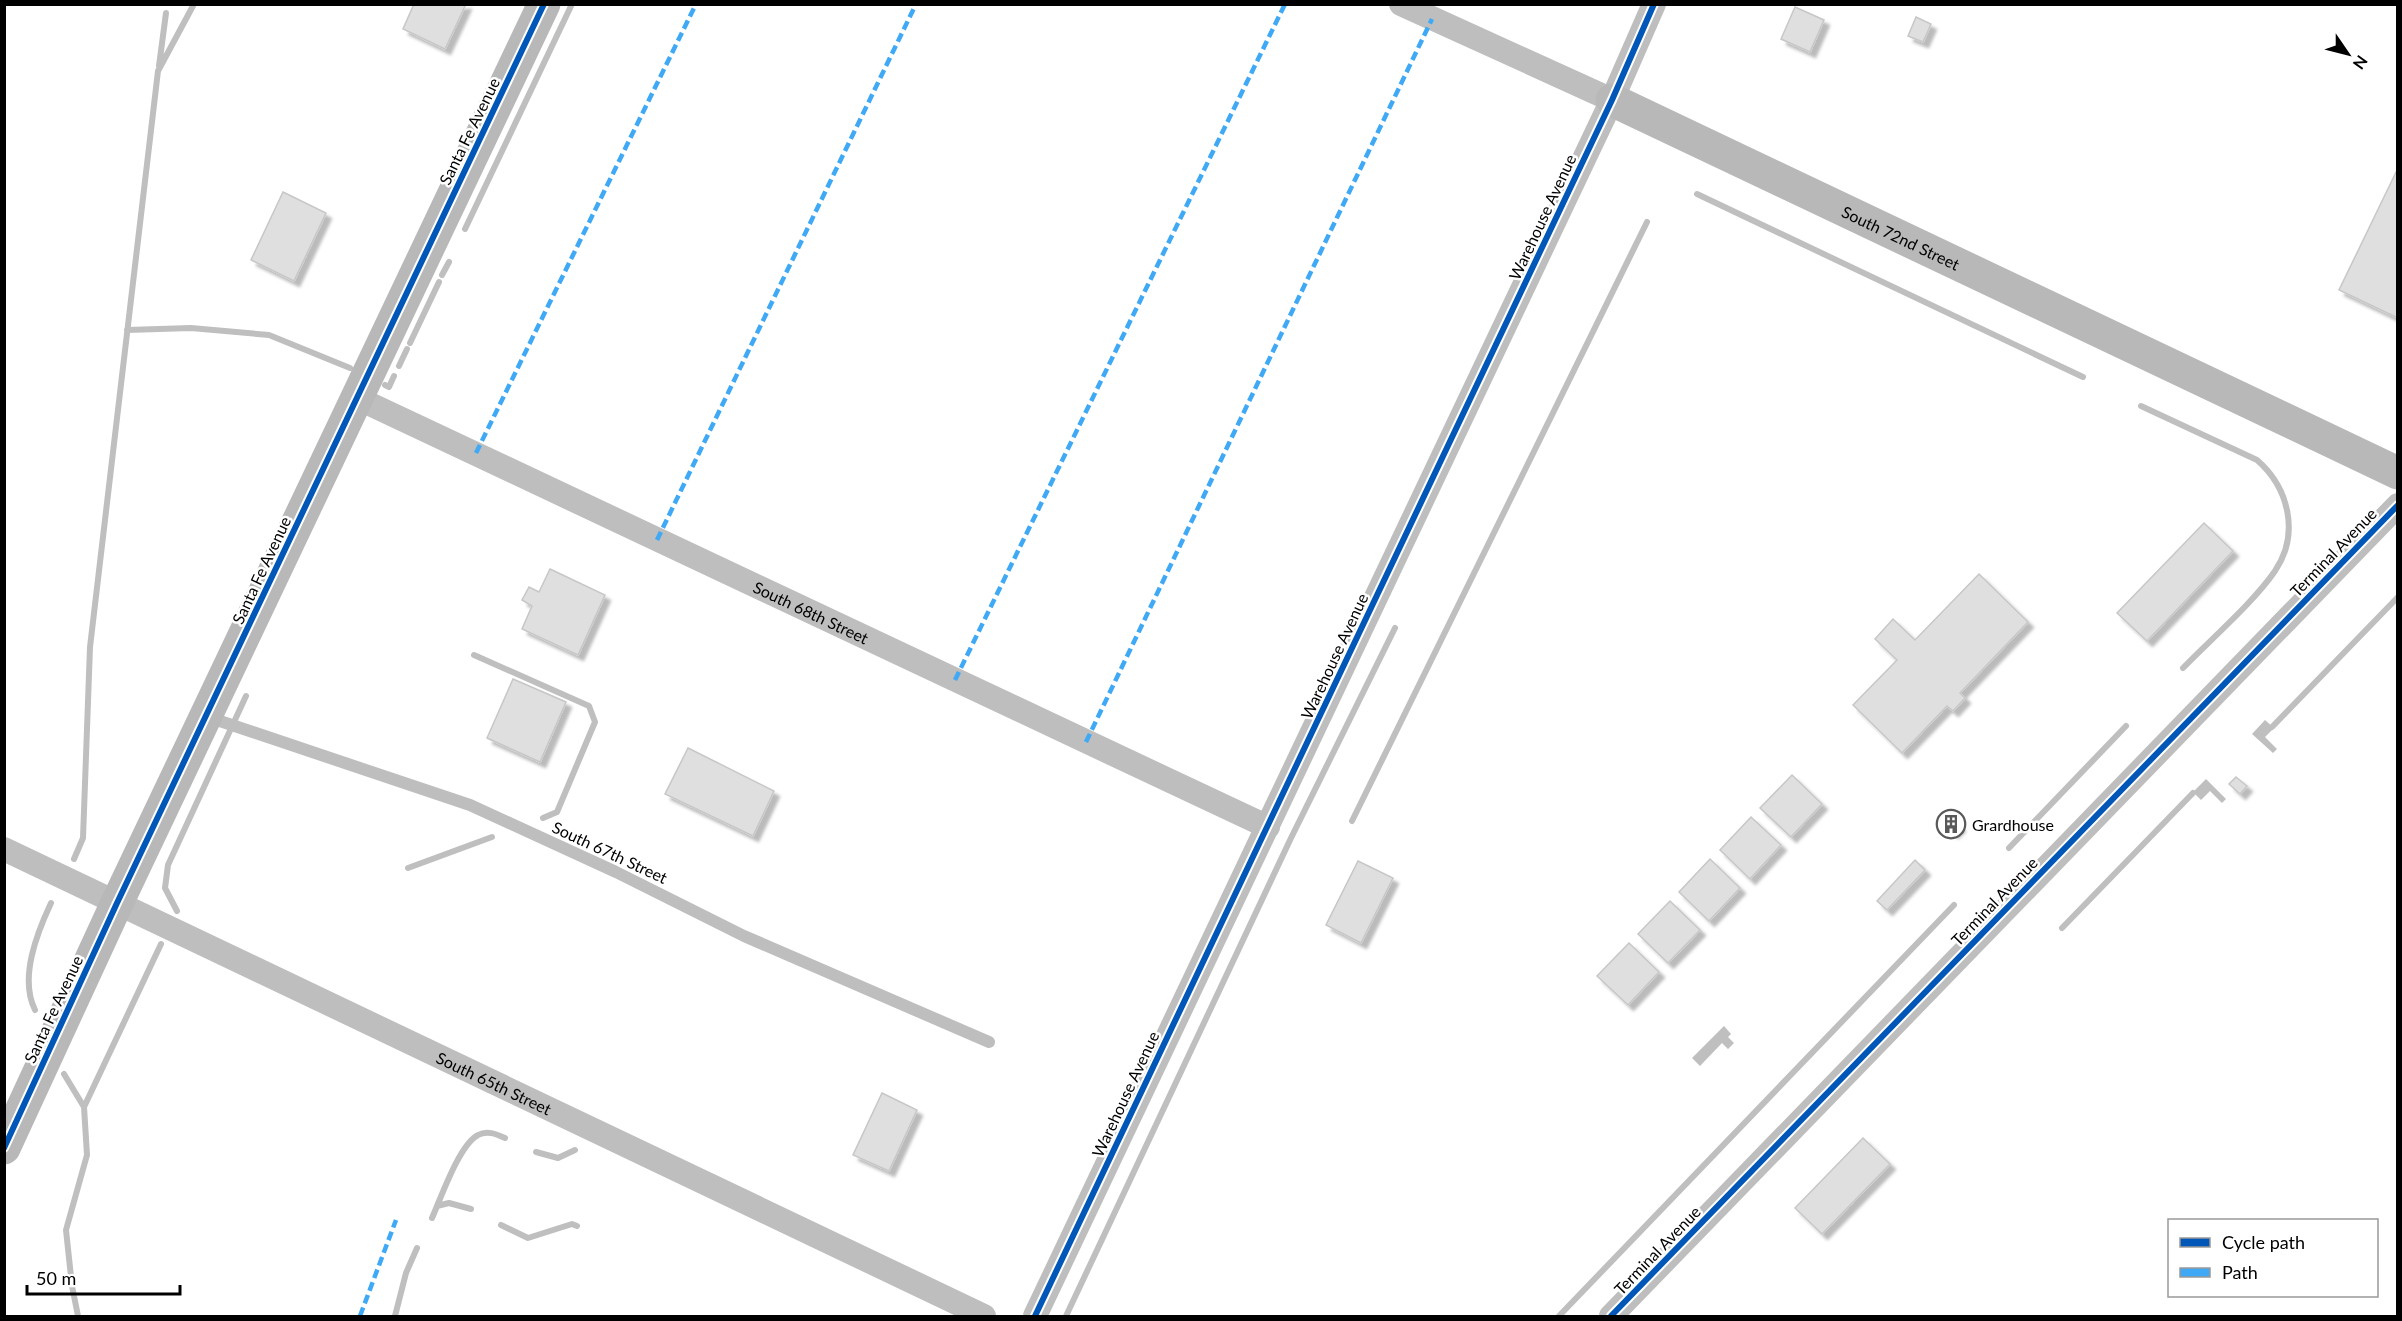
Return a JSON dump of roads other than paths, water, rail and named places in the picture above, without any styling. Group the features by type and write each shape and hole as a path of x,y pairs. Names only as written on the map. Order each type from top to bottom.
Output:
{"street":[{"name":"Santa Fe Avenue","path":"4,1148 117,903 544,4"},
{"name":"South 72nd Street","path":"1401,4 1612,100 2397,474"},
{"name":"Warehouse Avenue","path":"1035,1317 1612,100 1654,4"},
{"name":"South 68th Street","path":"357,398 1268,827"},
{"name":"Terminal Avenue","path":"1611,1317 2397,505"},
{"name":"South 65th Street","path":"4,849 984,1317"}],"lane":[{"name":"South 67th Street","path":"207,716 470,805 616,872 744,936 989,1042"}],"waterway":[{"path":"74,859 83,838 90,647 158,71 194,4"},
{"path":"465,229 572,4"},
{"path":"159,66 166,13"},
{"path":"1697,194 2083,377"},
{"path":"1352,821 1647,222"},
{"path":"442,275 449,262"},
{"path":"410,343 439,282"},
{"path":"127,330 191,328 269,335 350,368"},
{"path":"399,366 407,349"},
{"path":"385,385 389,387 394,376"},
{"path":"2141,406 2257,460 2277,484 2287,512 2289,527 2287,542 2283,557 2275,571 2243,608 2183,668"},
{"path":"2272,727 2398,597"},
{"path":"1066,1316 1291,838 1395,628"},
{"path":"474,655 589,706 595,722 557,812 543,818"},
{"path":"177,911 165,888 168,865 246,696"},
{"path":"2009,848 2126,726"},
{"path":"2062,928 2193,793"},
{"path":"408,868 492,837"},
{"path":"35,1010 29,984 29,970 40,928 51,903"},
{"path":"1559,1316 1954,905"},
{"path":"84,1107 161,944"},
{"path":"64,1074 84,1107 87,1155 66,1230 78,1316"},
{"path":"432,1218 457,1160 471,1141 485,1133 505,1138"},
{"path":"536,1152 558,1158 575,1150"},
{"path":"437,1206 449,1203 471,1209"},
{"path":"501,1225 528,1238 572,1224 577,1226"},
{"path":"395,1316 406,1273 417,1248"}],"place":[{"name":"Grardhouse","path":"1951,824"}]}
